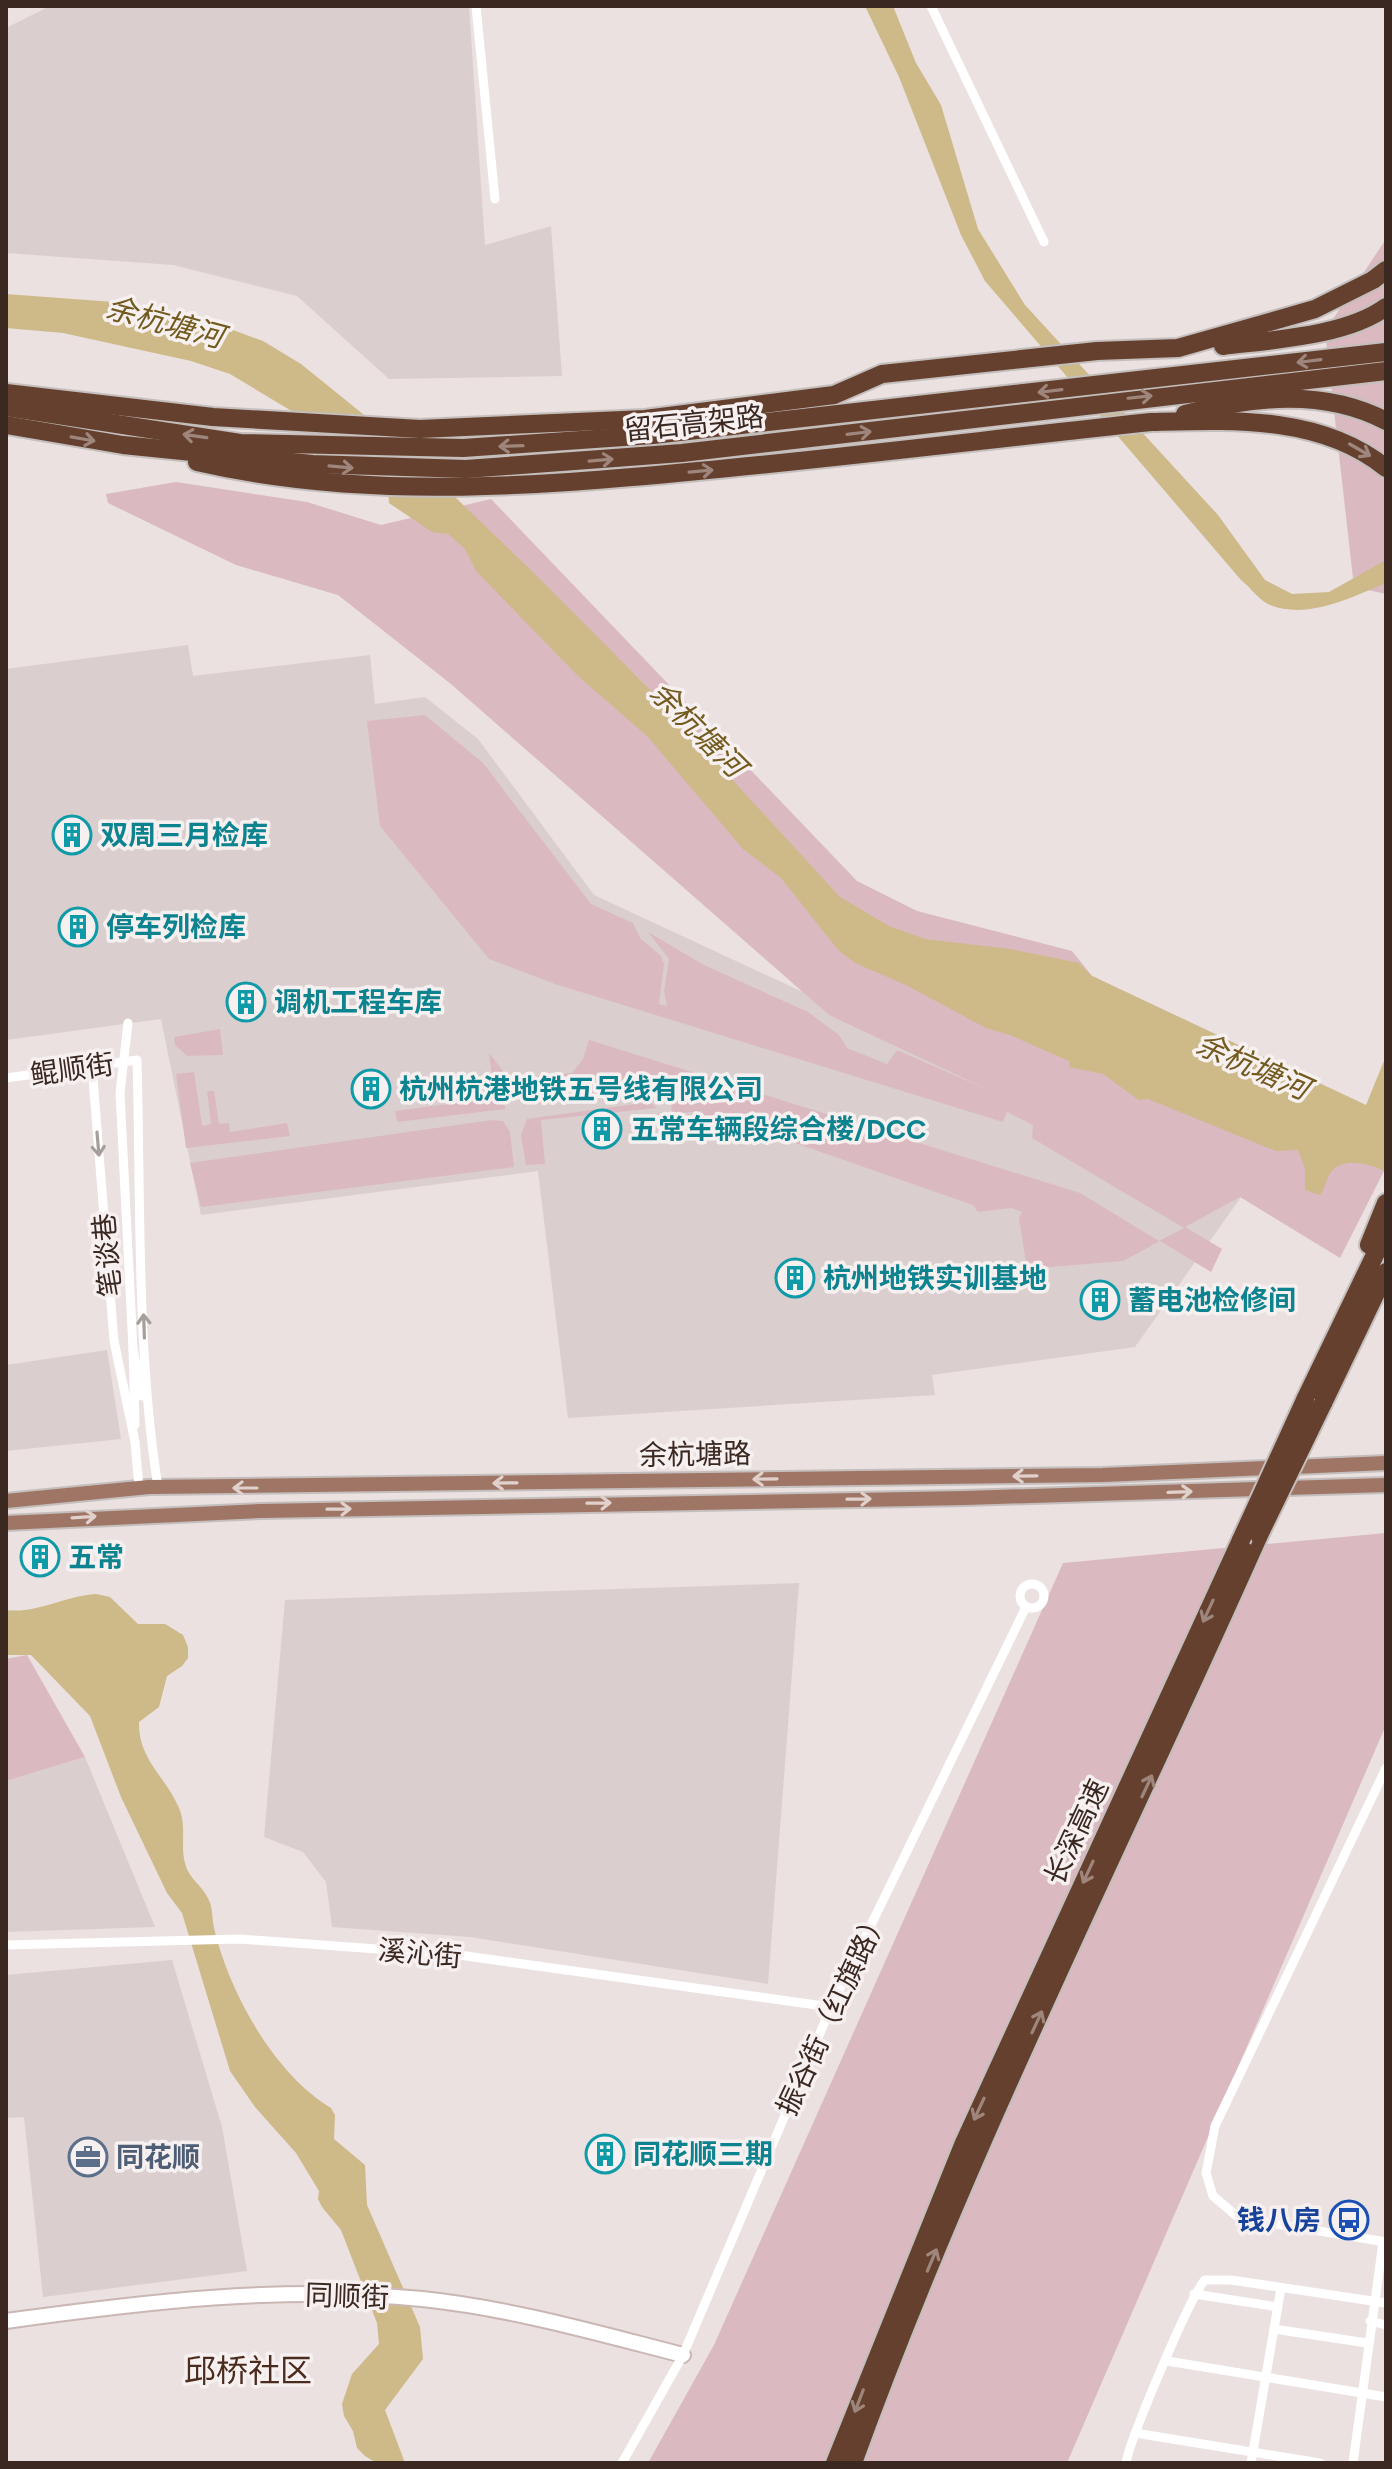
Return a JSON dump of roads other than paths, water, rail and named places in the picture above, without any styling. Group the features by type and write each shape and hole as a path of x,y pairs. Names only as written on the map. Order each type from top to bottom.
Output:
{"highway":[{"path":"1178,348 1315,309 1373,280 1386,270"},
{"path":"6,393 213,417 420,429 645,419 785,404 834,395 882,374 1097,351 1218,347 1325,331 1386,307"},
{"name":"留石高架路","path":"6,407 240,443 493,447 653,435 895,410 1386,352"},
{"name":"留石高架路","path":"6,425 123,445 357,468 507,466 696,451 1386,371"},
{"path":"1151,422 1222,404 1271,399 1334,401 1386,421"},
{"path":"123,445 251,475 363,486 559,484 783,463 1151,422 1236,420 1332,435 1365,451 1386,468"},
{"path":"1326,1376 1386,1203"},
{"name":"长深高速","path":"835,2463 963,2145 1314,1402 1386,1232"},
{"name":"长深高速","path":"1326,1376 1386,1272"},
{"path":"1326,1376 1386,1295"},
{"name":"长深高速","path":"853,2463 892,2355 977,2152 1250,1538"}],"main road":[{"name":"余杭塘路","path":"6,1501 158,1487 1103,1475 1386,1463"},
{"name":"余杭塘路","path":"6,1523 99,1516 253,1511 965,1498 1386,1485"}],"street":[{"path":"476,6 495,199"},
{"path":"931,6 1044,242"},
{"name":"笔谈巷","path":"128,1023 120,1093 139,1488"},
{"name":"笔谈巷","path":"137,1060 149,1431"},
{"name":"鲲顺街","path":"6,1078 137,1060"},
{"name":"笔谈巷","path":"92,1066 114,1341 135,1442"},
{"name":"笔谈巷","path":"133,1349 158,1487"},
{"name":"振谷街（红旗路）","path":"622,2463 683,2355 831,2007 1026,1607"},
{"path":"1353,2463 1358,2446 1355,2433 1370,2321 1384,2242 1239,2218 1213,2196 1206,2173 1215,2126 1386,1768"},
{"name":"溪沁街","path":"6,1945 222,1939 459,1955 831,2007"},
{"path":"1126,2463 1135,2433 1194,2294 1205,2280 1386,2303"},
{"path":"1252,2458 1281,2288"},
{"path":"1194,2294 1278,2307"},
{"name":"同顺街","path":"6,2321 184,2299 358,2295 425,2299 553,2321 683,2355"},
{"path":"1370,2321 1386,2325"},
{"path":"1274,2329 1367,2343"},
{"path":"1167,2361 1386,2397"},
{"path":"1135,2433 1252,2458 1320,2463"}],"water":[{"path":"865,6 893,6 916,63 941,105 978,229 1025,305 1218,515 1265,580 1292,594 1329,592 1386,560 1386,583 1330,605 1299,610 1270,605 1241,580 985,281 961,235 899,77"},
{"name":"余杭塘河","path":"6,294 127,303 211,322 263,341 301,364 400,444 540,579 651,691 840,897 889,926 925,939 1010,949 1079,963 1092,976 1366,1105 1386,1056 1386,1172 1365,1164 1343,1164 1331,1172 1320,1195 1305,1190 1305,1168 1298,1150 1276,1151 1148,1099 1139,1100 1103,1074 1069,1067 1069,1061 986,1028 906,985 855,963 839,951 781,878 743,849 647,736 579,677 476,571 465,549 448,534 432,532 389,503 388,484 374,458 355,442 329,440 300,416 230,374 191,361 63,333 6,328"},
{"path":"96,1594 110,1597 138,1624 165,1624 183,1635 188,1647 188,1658 167,1676 159,1707 139,1722 143,1747 179,1808 183,1822 185,1863 210,1903 221,1953 243,2004 273,2053 291,2075 331,2108 335,2115 334,2139 365,2165 367,2205 420,2327 423,2359 385,2410 405,2463 377,2463 357,2448 342,2404 352,2374 379,2344 377,2323 341,2230 322,2207 318,2199 319,2191 296,2153 255,2107 230,2071 182,1913 167,1893 121,1797 90,1716 31,1655 6,1655 6,1610 29,1609"}],"place":[{"name":"双周三月检库","path":"72,835"},
{"name":"停车列检库","path":"78,927"},
{"name":"调机工程车库","path":"246,1002"},
{"name":"杭州杭港地铁五号线有限公司","path":"371,1089"},
{"name":"五常车辆段综合楼/DCC","path":"602,1129"},
{"name":"杭州地铁实训基地","path":"795,1278"},
{"name":"蓄电池检修间","path":"1100,1300"},
{"name":"五常","path":"40,1557"},
{"name":"同花顺三期","path":"605,2154"},
{"name":"同花顺","path":"88,2157"},
{"name":"钱八房","path":"1349,2220"}],"district":[{"name":"邱桥社区","path":"248,2371"}]}
